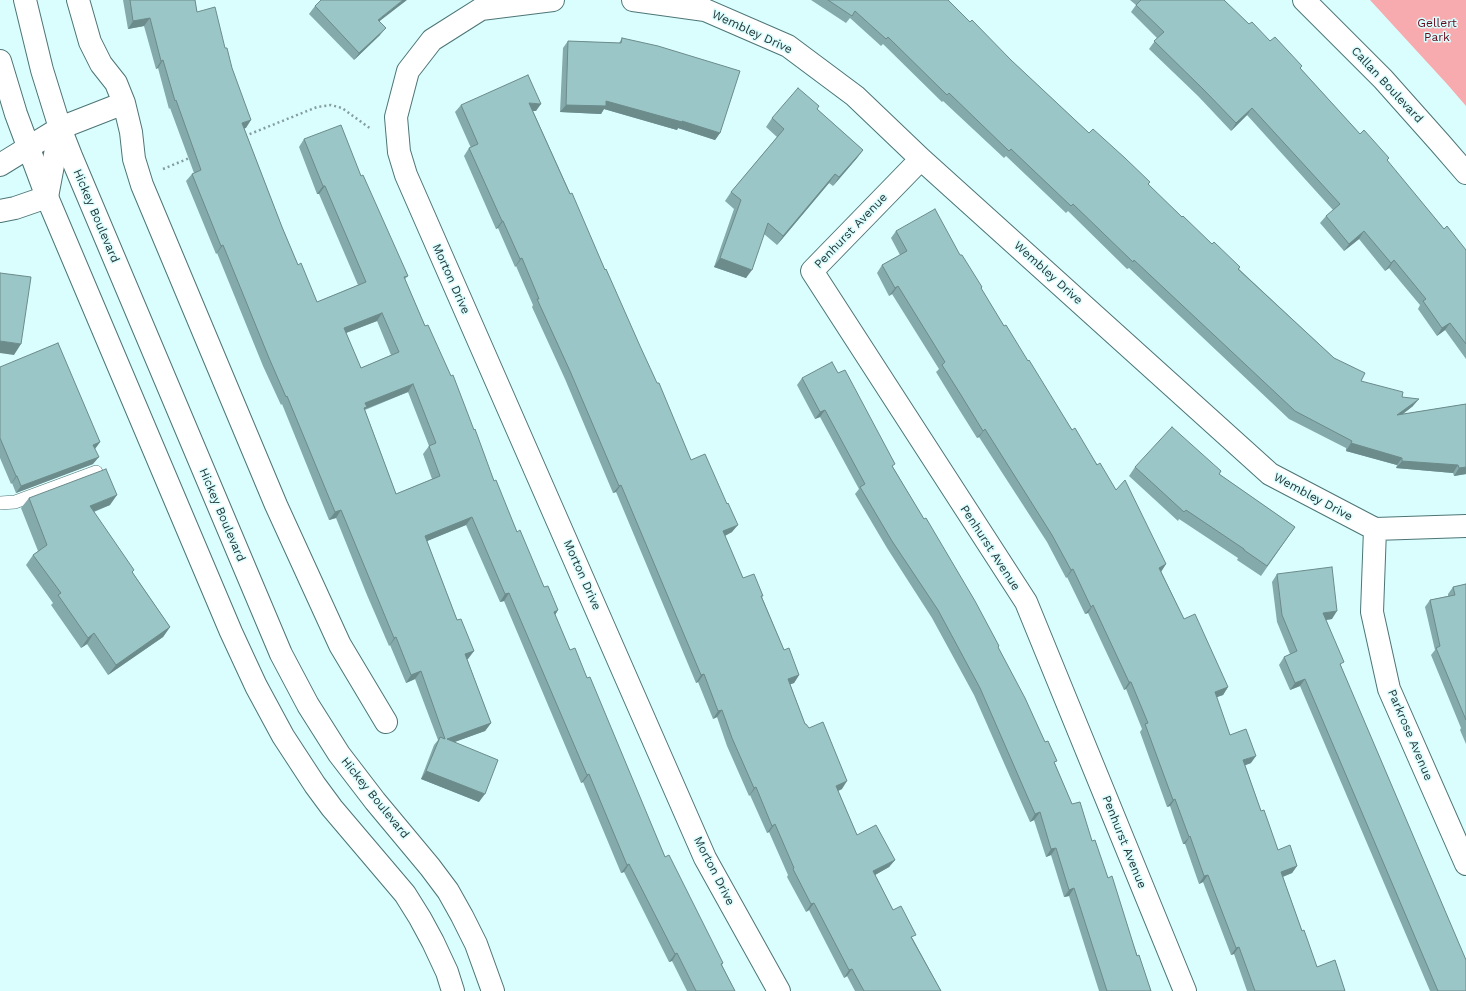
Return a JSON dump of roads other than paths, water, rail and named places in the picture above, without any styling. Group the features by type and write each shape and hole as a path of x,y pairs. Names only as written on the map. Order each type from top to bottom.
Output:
{"street":[{"name":"Hickey Boulevard","path":"25,0 42,70 60,128 83,186 285,660 308,705 339,754 448,891 476,944 493,991"},
{"path":"78,0 90,42 101,64 116,83 124,103 131,132 134,159 140,178 255,455 340,645 386,722"},
{"name":"Morton Drive","path":"553,0 480,9 432,40 408,71 396,117 399,152 406,175 705,858 779,991"},
{"name":"Wembley Drive","path":"633,0 705,10 788,46 855,96 920,158 1270,474 1375,529 1466,526"},
{"name":"Callan Boulevard","path":"1304,0 1383,79 1466,174"},
{"path":"0,61 16,114 47,197 231,632 256,686 283,736 315,785 332,808 400,889 420,918 447,972 453,991"},
{"path":"0,165 60,128 124,103"},
{"path":"47,197 60,128"},
{"name":"Penhurst Avenue","path":"920,158 812,271 1026,602 1185,991"},
{"path":"0,211 15,208 47,197"},
{"name":"Parkrose Avenue","path":"1375,529 1372,612 1389,689 1466,864"}],"lane":[{"path":"0,503 15,502 96,472"}],"park label":[{"name":"Gellert Park","path":"1437,30"}]}
